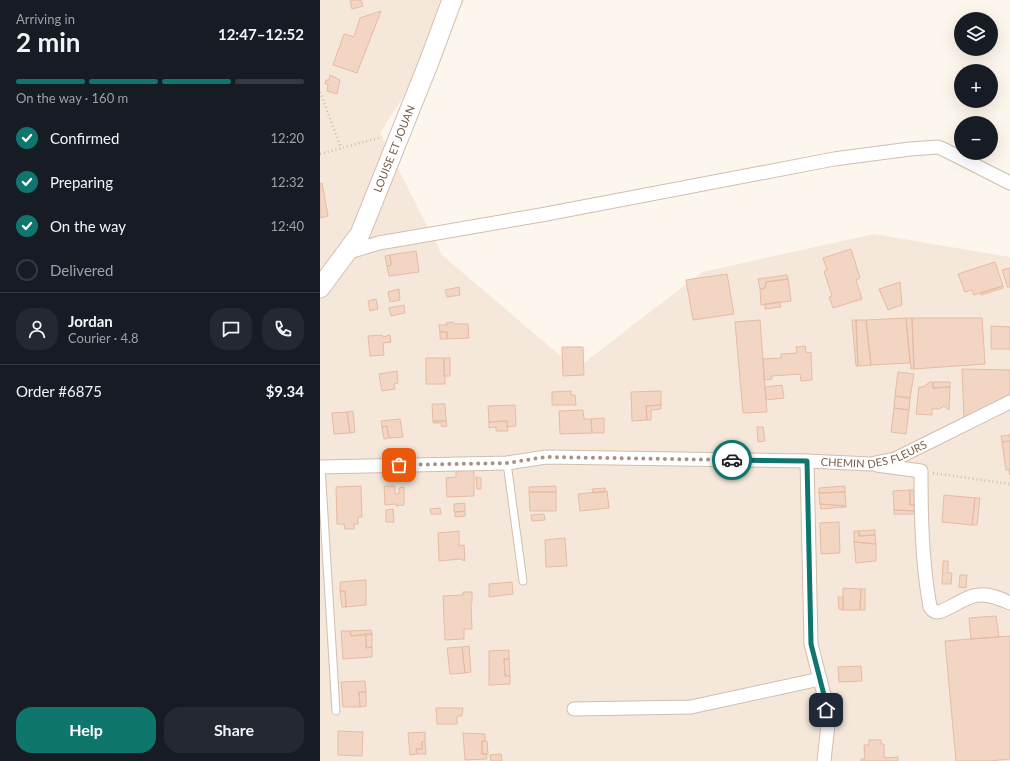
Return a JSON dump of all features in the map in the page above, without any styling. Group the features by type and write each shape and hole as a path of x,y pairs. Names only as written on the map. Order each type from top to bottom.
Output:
{"main road":[{"name":"LOUISE ET JOUAN","path":"320,288 360,234 452,0"}],"street":[{"path":"346,253 379,243 541,215 834,160 910,149 938,147 1010,183"},
{"name":"CHEMIN DES FLEURS","path":"321,466 507,463 546,457 807,461 870,464 895,459 1010,402"},
{"path":"807,461 811,644 820,679 828,724 824,761"},
{"path":"870,464 921,471 921,537 924,578 930,607 936,612 941,611 965,598 980,595 994,597 1010,603"},
{"path":"574,709 691,707 820,679"}],"lane":[{"path":"507,463 523,581"},
{"path":"321,466 336,711"}],"path":[{"path":"320,92 341,148"},
{"path":"320,154 400,132"},
{"path":"921,471 1010,484"}],"shaded area":[{"path":"320,0 465,0 380,133 442,255 576,369 702,272 874,234 1010,257 1010,761 320,761"}],"building":[{"path":"361,0 363,6 352,9 350,1"},
{"path":"381,11 357,73 333,65 344,34 354,37 360,18"},
{"path":"330,75 340,80 337,94 327,91 328,84 325,84 326,80 329,80"},
{"path":"322,183 328,216 320,218 320,184"},
{"path":"851,249 860,278 856,280 862,299 833,308 829,297 832,296 824,271 827,270 823,258"},
{"path":"416,251 419,272 389,276 387,266 391,265 390,255"},
{"path":"390,255 391,265 387,266 385,256"},
{"path":"995,262 1003,286 974,295 972,290 965,292 958,274"},
{"path":"1010,268 1010,287 1008,288 1002,270"},
{"path":"727,274 734,314 693,320 686,280"},
{"path":"787,275 788,279 766,282 765,288 760,289 758,279"},
{"path":"788,279 791,301 761,305 760,289 765,288 766,282"},
{"path":"900,282 902,305 888,310 879,289"},
{"path":"1003,286 1003,288 981,295 981,293"},
{"path":"459,287 460,295 447,297 445,290"},
{"path":"399,289 400,300 390,302 388,292"},
{"path":"376,299 378,309 370,311 368,301"},
{"path":"780,302 781,307 765,309 765,304"},
{"path":"404,305 405,313 391,316 389,308"},
{"path":"906,318 910,363 871,365 866,320"},
{"path":"906,318 912,318 914,369 911,369"},
{"path":"912,318 982,318 985,364 914,369"},
{"path":"760,320 767,412 743,413 735,322"},
{"path":"852,320 856,320 858,366 856,366"},
{"path":"856,320 866,320 871,365 858,366"},
{"path":"453,322 454,324 468,324 469,338 447,339 447,332 440,332 439,325 447,325 446,323"},
{"path":"991,326 1010,327 1010,349 991,349"},
{"path":"440,332 447,332 447,339 440,339"},
{"path":"382,335 383,337 390,335 391,342 383,343 384,355 370,356 368,336"},
{"path":"805,346 806,353 811,352 812,380 801,381 800,374 771,376 772,379 764,380 763,359 781,358 781,354 797,353 796,347"},
{"path":"562,347 583,347 584,375 563,376"},
{"path":"426,358 444,358 445,384 426,384"},
{"path":"444,358 450,358 450,376 444,376"},
{"path":"962,369 1010,370 1010,397 964,420"},
{"path":"397,371 398,383 394,384 395,389 382,391 379,374"},
{"path":"898,372 914,374 910,398 895,396"},
{"path":"930,382 933,382 933,388 950,387 949,410 944,406 939,409 932,409 932,415 916,414 919,387 923,387"},
{"path":"933,382 950,382 950,387 933,388"},
{"path":"782,385 784,398 766,400 765,387"},
{"path":"571,391 571,395 575,395 576,405 552,405 552,392"},
{"path":"661,391 661,405 646,406 647,420 632,421 631,392"},
{"path":"895,396 910,398 909,410 894,408"},
{"path":"432,404 445,404 446,421 433,421"},
{"path":"515,405 516,426 507,427 507,421 489,422 488,406"},
{"path":"661,405 661,409 651,410 651,420 647,420 646,406"},
{"path":"894,408 909,410 906,434 891,432"},
{"path":"583,410 584,419 591,419 592,433 560,434 559,411"},
{"path":"353,411 355,432 350,433 347,412"},
{"path":"347,412 350,433 334,434 332,413"},
{"path":"604,418 604,433 592,433 591,419"},
{"path":"400,419 403,437 389,438 387,426 382,427 381,421"},
{"path":"433,421 446,421 447,426 442,427 441,423 433,423"},
{"path":"507,421 508,431 496,431 496,427 489,428 489,422"},
{"path":"387,426 389,438 384,439 382,427"},
{"path":"757,427 763,427 765,441 758,442"},
{"path":"1010,435 1010,441 1002,442 1001,436"},
{"path":"1010,441 1010,475 1009,470 1006,470 1002,442"},
{"path":"474,470 474,496 447,497 446,478 456,477 456,471"},
{"path":"476,477 481,478 481,489 477,489"},
{"path":"361,486 362,517 358,517 358,524 354,524 354,529 345,529 344,524 337,524 336,487"},
{"path":"384,486 395,486 395,494 399,494 399,488 404,487 404,505 385,505"},
{"path":"556,486 556,492 529,492 529,487"},
{"path":"845,486 845,492 819,493 819,488"},
{"path":"605,488 605,492 593,493 592,489"},
{"path":"910,490 914,490 914,505 910,505"},
{"path":"910,490 910,505 914,505 915,511 894,510 893,491"},
{"path":"607,491 609,508 580,511 578,494"},
{"path":"529,492 556,492 556,511 530,511"},
{"path":"845,492 846,506 820,504 819,493"},
{"path":"944,495 975,498 972,525 942,522"},
{"path":"975,498 980,498 977,525 972,525"},
{"path":"465,503 465,511 454,512 454,504"},
{"path":"820,504 846,506 846,507 821,509"},
{"path":"440,508 441,514 431,514 430,509"},
{"path":"393,509 394,522 386,522 386,510"},
{"path":"894,510 915,511 915,514 894,514"},
{"path":"465,511 465,516 455,517 455,512"},
{"path":"544,514 545,520 532,521 531,515"},
{"path":"839,522 840,553 821,554 820,523"},
{"path":"875,530 875,535 859,536 859,531"},
{"path":"459,531 459,546 464,545 465,561 460,559 439,561 438,533"},
{"path":"854,531 859,531 859,536 875,535 876,544 854,542"},
{"path":"565,538 567,566 546,567 545,540"},
{"path":"854,542 876,544 876,561 856,563"},
{"path":"943,561 948,561 948,573 952,573 951,584 942,584"},
{"path":"960,575 967,575 966,588 959,587"},
{"path":"366,580 366,605 346,607 345,591 340,591 340,582"},
{"path":"512,582 513,594 489,597 489,584"},
{"path":"843,588 861,589 860,610 843,610"},
{"path":"861,589 865,589 865,610 860,610"},
{"path":"340,591 345,591 346,607 342,607"},
{"path":"463,592 472,592 472,629 464,629 464,639 445,640 443,596 463,595"},
{"path":"838,597 843,597 843,610 839,609"},
{"path":"996,616 999,637 971,639 969,618"},
{"path":"371,630 372,634 351,636 350,631"},
{"path":"341,631 350,631 351,636 366,634 366,648 372,647 372,657 343,659"},
{"path":"366,634 372,634 372,647 366,648"},
{"path":"1010,636 1010,759 989,761 956,761 945,641"},
{"path":"469,646 471,672 465,673 462,647"},
{"path":"462,647 465,673 450,674 447,648"},
{"path":"509,650 509,659 504,659 505,676 510,676 510,684 489,685 489,651"},
{"path":"504,659 509,659 510,676 505,676"},
{"path":"861,666 862,681 839,682 838,667"},
{"path":"365,681 366,692 359,692 360,707 343,707 341,682"},
{"path":"359,692 366,692 366,706 360,707"},
{"path":"436,708 463,708 462,716 457,716 457,724 437,724"},
{"path":"338,731 363,732 362,756 338,755"},
{"path":"425,732 425,741 422,742 422,749 416,749 417,754 410,755 408,733"},
{"path":"463,733 485,734 485,741 482,741 482,754 486,754 487,759 465,760"},
{"path":"869,740 881,740 881,744 884,744 884,758 898,757 898,761 861,761 861,759 865,759 864,745 869,745"},
{"path":"425,741 426,754 417,754 416,749 422,749 422,742"},
{"path":"482,741 487,741 488,754 482,754"},
{"path":"501,754 502,761 491,761 490,755"}],"way so far":[{"path":"399,465 507,463 546,457 732,460"}],"route":[{"path":"732,460 807,461 811,644 824,695 826,710"}]}
